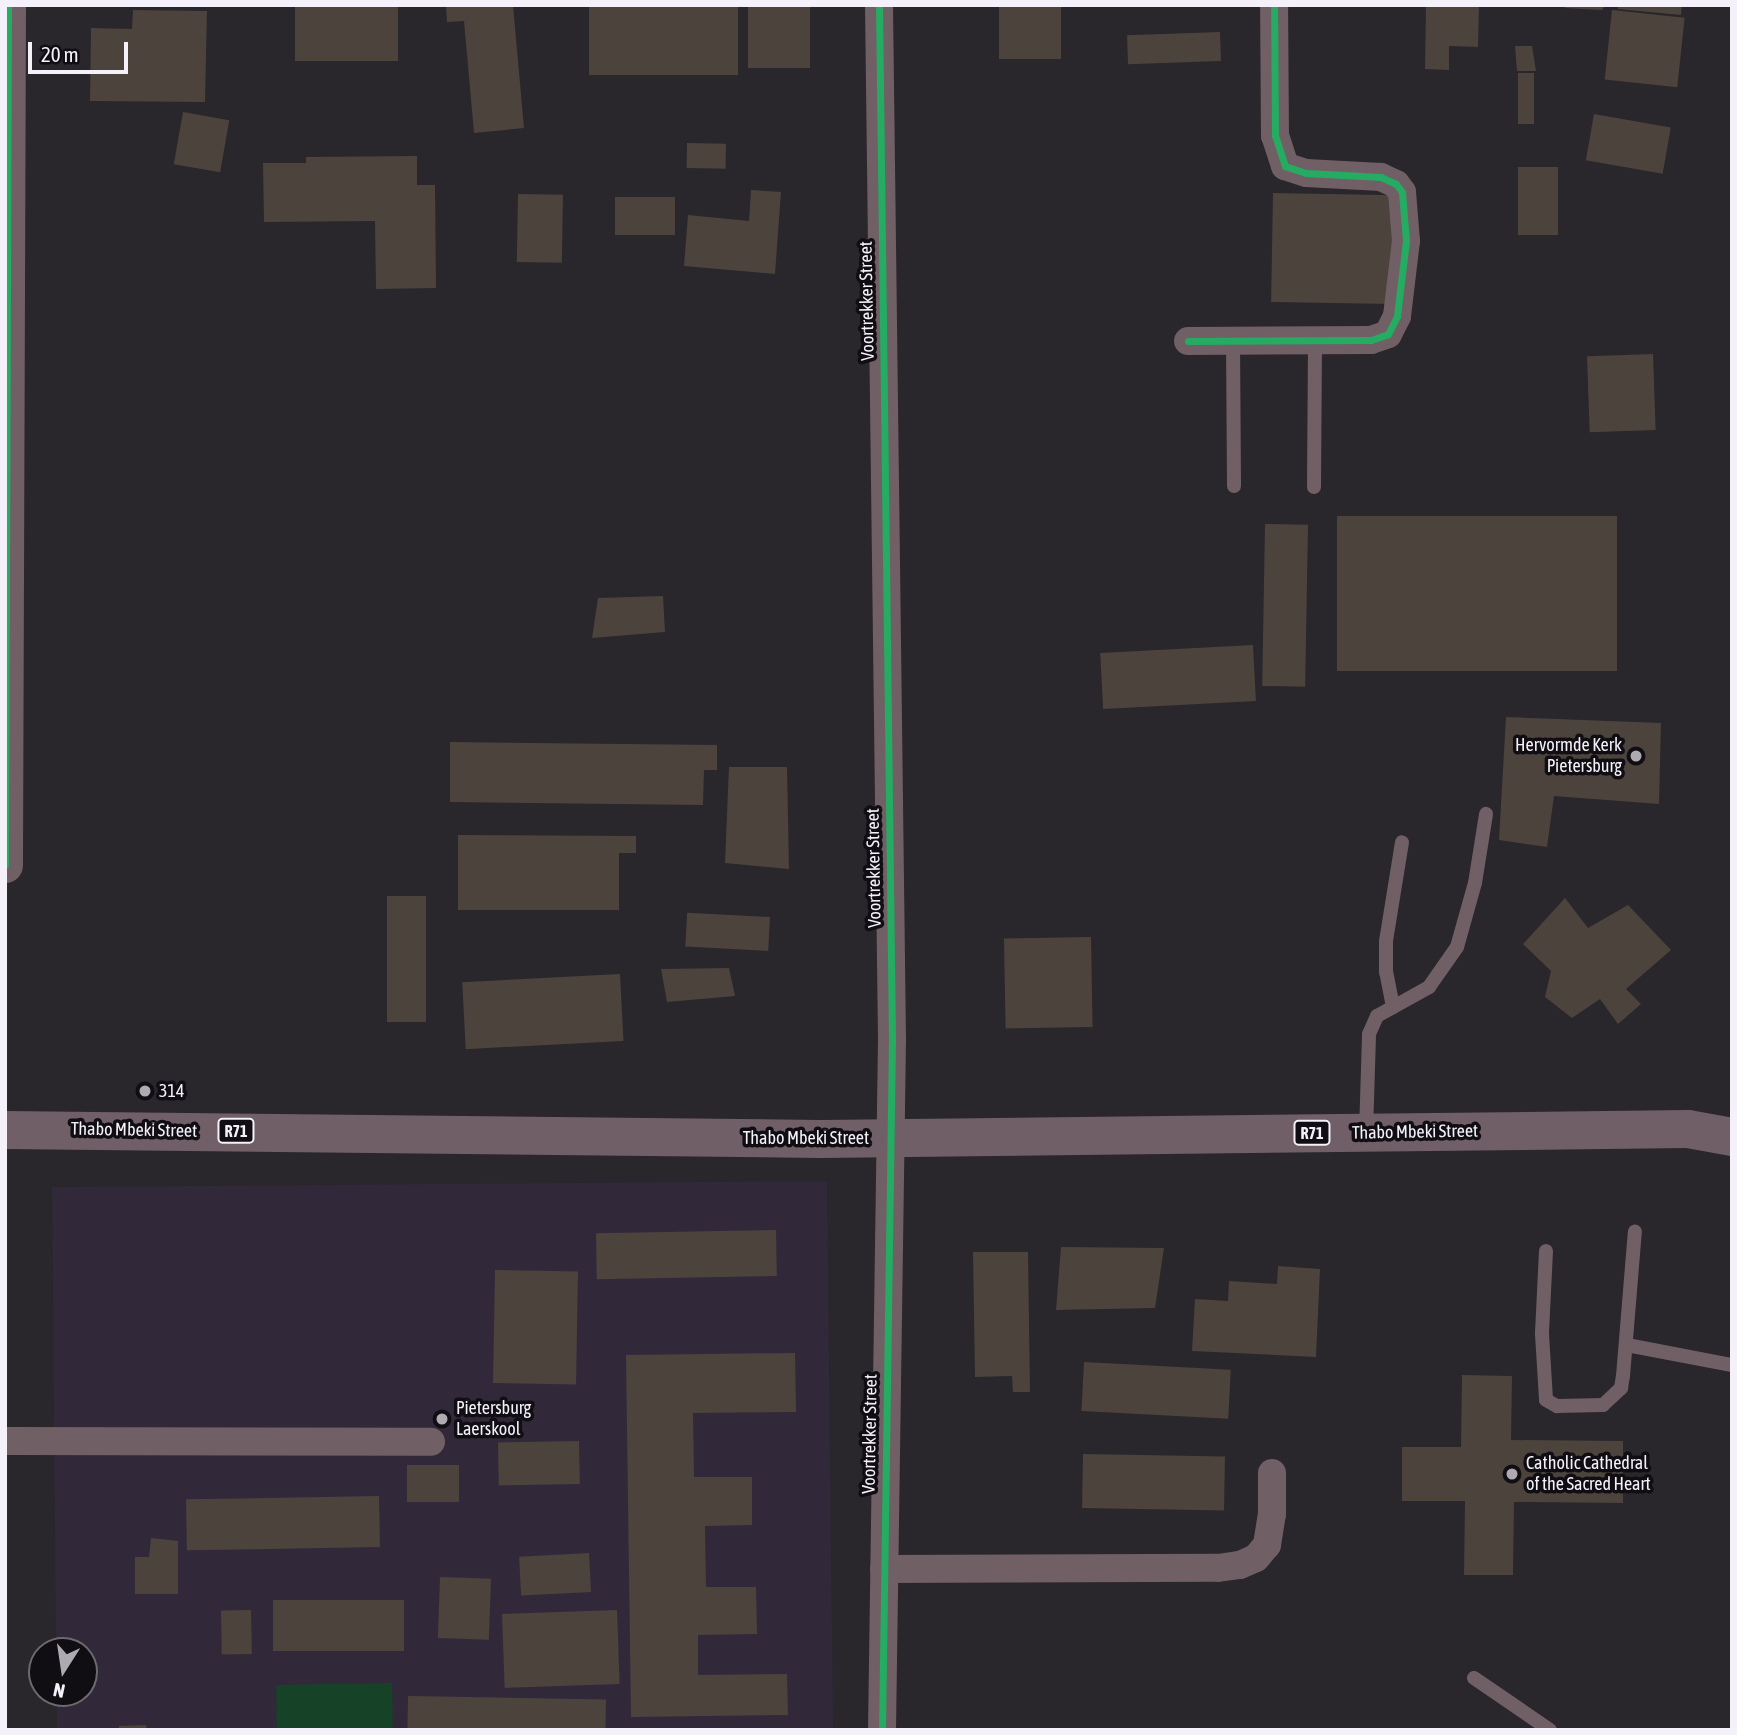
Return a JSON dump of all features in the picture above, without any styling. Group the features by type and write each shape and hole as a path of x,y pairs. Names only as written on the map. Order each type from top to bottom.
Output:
{"main road":[{"name":"Thabo Mbeki Street","path":"5,1130 891,1139 1688,1129 1732,1137"}],"street":[{"path":"5,865 8,5"},
{"name":"Voortrekker Street","path":"879,5 891,1139 882,1730"},
{"path":"1188,341 1371,340 1388,334 1394,327 1406,241 1402,191 1396,184 1381,177 1306,173 1285,166 1275,136 1274,5"},
{"path":"5,1441 431,1442"},
{"path":"884,1570 1218,1568 1240,1565 1256,1558 1267,1545 1272,1514 1272,1473"}],"lane":[{"path":"1314,486 1315,340"},
{"path":"1233,341 1234,486"},
{"path":"1366,1133 1369,1034 1377,1016 1429,987 1457,947 1475,883 1486,814"},
{"path":"1393,1007 1386,972 1386,941 1402,842"},
{"path":"1546,1251 1542,1334 1546,1400 1557,1406 1603,1405 1620,1388 1627,1345 1635,1231"},
{"path":"1627,1345 1732,1365"},
{"path":"1474,1678 1550,1730"}],"shaded area":[{"name":"Pietersburg Laerskool","path":"827,1181 833,1730 57,1730 57,1707 98,1707 98,1637 56,1637 52,1187"}],"green space":[{"path":"392,1683 393,1730 277,1730 276,1685"}],"building":[{"path":"295,5 398,5 398,61 295,61"},
{"path":"446,5 513,5 524,128 474,133 464,21 447,22"},
{"path":"589,5 738,5 738,75 589,75"},
{"path":"748,5 810,5 810,68 748,68"},
{"path":"999,5 1061,5 1061,59 999,59"},
{"path":"1426,5 1479,5 1478,47 1449,46 1449,70 1425,69"},
{"path":"1563,5 1605,5 1602,10 1565,8"},
{"path":"1618,5 1682,5 1681,15 1618,9"},
{"path":"133,10 207,11 205,102 90,101 91,28 132,29"},
{"path":"1612,10 1685,18 1677,87 1605,80"},
{"path":"1220,32 1221,61 1128,64 1127,35"},
{"path":"1515,46 1532,46 1536,71 1517,71"},
{"path":"1518,73 1534,73 1534,124 1518,124"},
{"path":"183,112 229,120 220,172 174,164"},
{"path":"1594,114 1671,128 1663,174 1586,160"},
{"path":"687,143 726,144 726,169 687,168"},
{"path":"417,156 417,185 435,185 436,288 376,289 375,221 264,222 263,163 306,163 306,157"},
{"path":"1518,167 1558,167 1558,235 1518,235"},
{"path":"751,190 781,192 775,274 684,266 688,215 749,221"},
{"path":"1273,193 1395,195 1393,304 1271,302"},
{"path":"518,194 563,195 562,263 517,262"},
{"path":"615,197 675,197 675,235 615,235"},
{"path":"1653,354 1656,430 1590,432 1587,356"},
{"path":"1337,516 1617,516 1617,671 1337,671"},
{"path":"1265,524 1308,525 1305,687 1262,686"},
{"path":"663,596 665,632 592,638 598,598"},
{"path":"1253,645 1256,701 1103,709 1100,653"},
{"path":"1506,717 1661,723 1659,804 1554,796 1547,847 1499,840"},
{"path":"450,742 717,745 717,770 704,770 703,805 450,802"},
{"path":"729,767 787,767 789,869 725,863"},
{"path":"458,835 636,836 636,853 619,853 619,910 458,910"},
{"path":"387,896 426,896 426,1022 387,1022"},
{"path":"1565,898 1588,928 1628,905 1671,950 1626,989 1641,1004 1618,1024 1600,999 1572,1018 1545,997 1551,971 1523,944"},
{"path":"687,913 770,917 768,951 685,947"},
{"path":"1091,937 1093,1027 1006,1029 1004,939"},
{"path":"729,968 735,996 667,1002 661,969"},
{"path":"620,974 624,1041 466,1049 462,982"},
{"path":"776,1230 777,1276 597,1279 596,1233"},
{"path":"1061,1247 1164,1248 1155,1308 1056,1310"},
{"path":"973,1252 1028,1252 1030,1392 1013,1392 1012,1376 975,1377"},
{"path":"1278,1266 1320,1269 1316,1357 1192,1351 1195,1299 1228,1301 1229,1281 1277,1284"},
{"path":"495,1270 578,1271 576,1384 493,1383"},
{"path":"795,1353 796,1412 693,1413 694,1477 752,1477 752,1525 705,1526 706,1587 756,1587 757,1634 698,1635 698,1675 787,1674 788,1715 631,1717 626,1355"},
{"path":"1084,1362 1231,1370 1228,1419 1081,1411"},
{"name":"Catholic Cathedral of the Sacred Heart","path":"1462,1375 1512,1376 1511,1440 1623,1441 1623,1503 1514,1502 1513,1575 1464,1575 1465,1501 1402,1501 1402,1447 1461,1447"},
{"path":"579,1441 580,1484 499,1485 498,1442"},
{"path":"1083,1454 1225,1456 1224,1510 1082,1508"},
{"path":"407,1465 459,1465 459,1502 407,1502"},
{"path":"379,1496 380,1547 187,1550 186,1499"},
{"path":"151,1538 178,1541 178,1594 135,1594 135,1557 149,1557"},
{"path":"589,1553 591,1592 521,1596 519,1557"},
{"path":"440,1577 491,1579 489,1640 438,1638"},
{"path":"273,1600 404,1600 404,1651 273,1651"},
{"path":"251,1610 252,1654 222,1655 221,1611"},
{"path":"617,1610 620,1684 505,1688 502,1614"},
{"path":"408,1696 606,1699 605,1730 407,1730"},
{"path":"146,1725 147,1730 119,1730 119,1726"}],"cycle path":[{"path":"5,865 8,5"},
{"path":"879,5 892,1040 882,1730"},
{"path":"1188,341 1371,340 1388,334 1397,316 1406,241 1402,192 1396,184 1381,177 1306,173 1285,166 1275,136 1274,5"}],"place":[{"name":"Hervormde Kerk Pietersburg","path":"1636,756"},
{"name":"314","path":"145,1091"},
{"name":"Pietersburg Laerskool","path":"442,1419"},
{"name":"Catholic Cathedral of the Sacred Heart","path":"1512,1474"}]}
